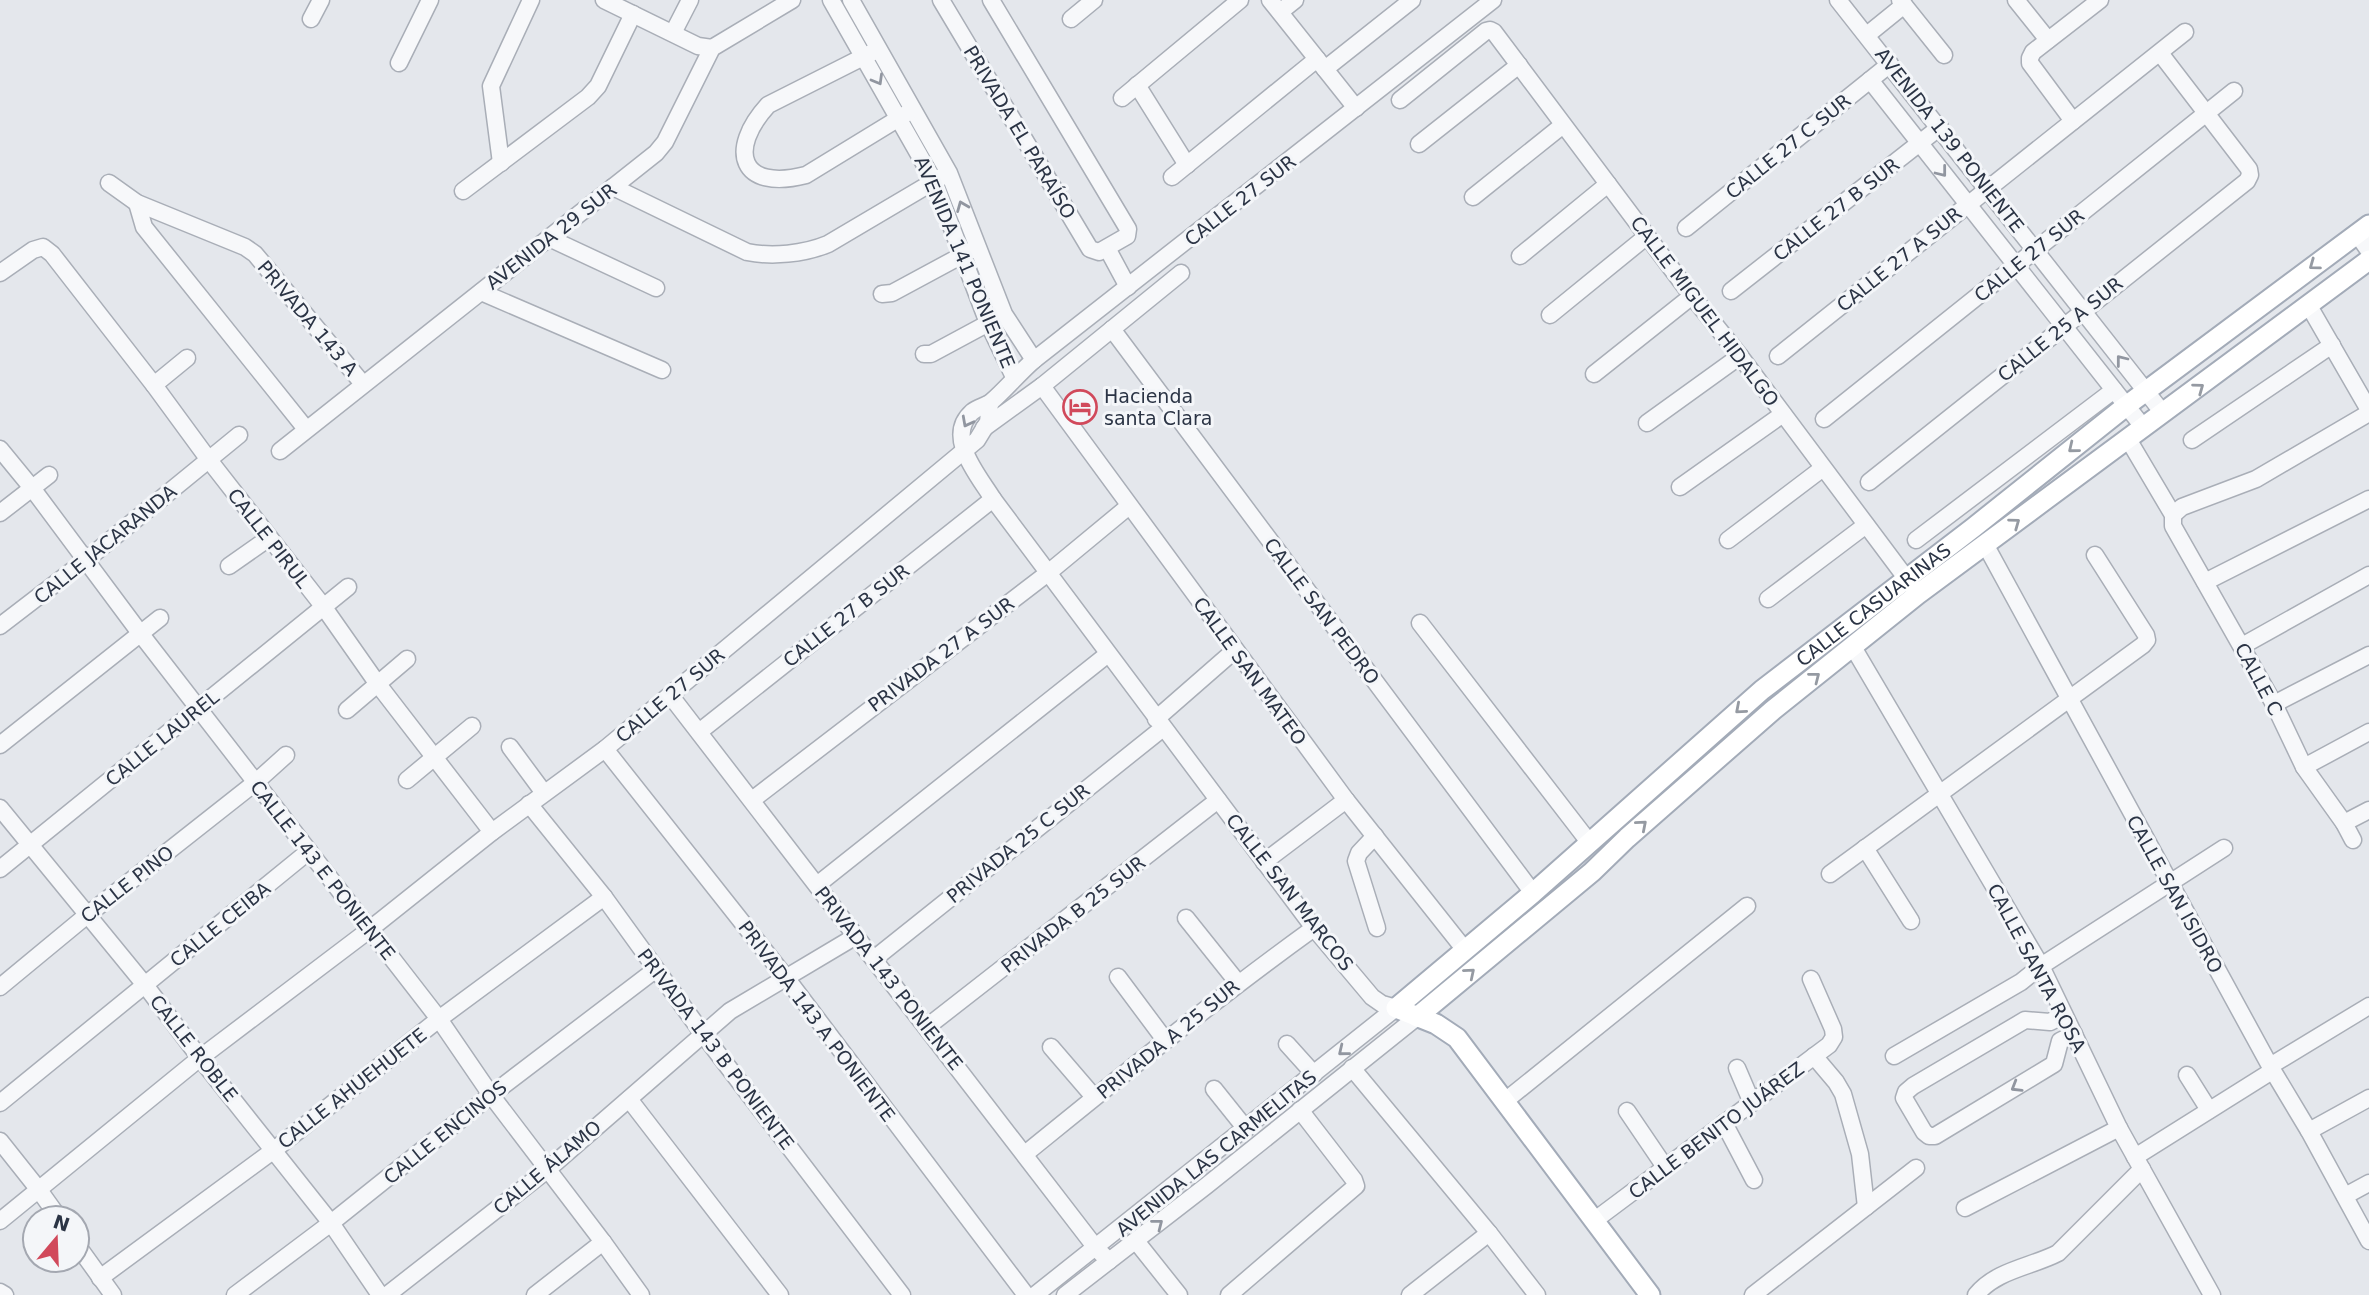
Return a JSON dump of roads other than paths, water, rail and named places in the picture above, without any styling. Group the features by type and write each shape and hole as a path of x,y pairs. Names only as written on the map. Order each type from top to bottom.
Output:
{"main road":[{"name":"CALLE CASUARINAS","path":"1417,1017 1592,872 1773,710 1853,647 1912,586 2120,398 2146,391 2363,229"},
{"name":"CALLE CASUARINAS","path":"1395,1008 1533,893 1762,690 1912,586 1985,544 2369,260"},
{"name":"CALLE SAN MARCOS","path":"1395,1008 1436,1024 1457,1038 1650,1295"}],"street":[{"path":"311,19 321,0"},
{"path":"399,64 430,0"},
{"path":"501,163 491,86 531,0"},
{"path":"604,0 698,46 712,48 792,0"},
{"path":"673,33 690,0"},
{"name":"AVENIDA 141 PONIENTE","path":"831,0 864,56 949,173 1004,314 1034,360"},
{"name":"AVENIDA 141 PONIENTE","path":"851,0 879,48 934,181 988,323 1014,377"},
{"name":"PRIVADA EL PARAÍSO","path":"941,0 1090,248 1099,252 1111,246"},
{"path":"991,0 1128,229 1127,236 1111,246 1133,284"},
{"path":"1122,98 1240,0"},
{"path":"1295,0 1275,6 1356,108"},
{"path":"1172,177 1321,64 1412,0"},
{"name":"CALLE 27 SUR","path":"964,451 961,435 965,422 974,411 990,403 1034,360 1493,0"},
{"name":"AVENIDA 139 PONIENTE","path":"1838,0 2164,413"},
{"path":"2016,0 2048,40"},
{"path":"2073,121 2030,64 2030,58 2033,52 2100,0"},
{"path":"1071,19 1089,2"},
{"path":"1867,35 1902,3 1944,55"},
{"path":"463,191 588,97 598,86 633,14"},
{"name":"CALLE MIGUEL HIDALGO","path":"1400,100 1490,30 1912,586"},
{"name":"CALLE 27 A SUR","path":"1778,356 2185,32"},
{"name":"AVENIDA 29 SUR","path":"279,451 656,153 665,142 712,48"},
{"path":"879,48 768,105 760,114 745,148 746,166 759,175 773,179 788,179 806,174 907,113"},
{"path":"2160,52 2206,113"},
{"name":"CALLE 27 C SUR","path":"1686,228 1890,64"},
{"path":"1419,144 1519,65"},
{"name":"AVENIDA 139 PONIENTE","path":"1870,80 2120,398 2173,515"},
{"path":"1137,85 1186,165"},
{"name":"CALLE 27 SUR","path":"1824,419 2234,91"},
{"name":"CALLE 25 A SUR","path":"1869,482 2247,181 2249,169 2206,113"},
{"path":"1473,197 1563,125"},
{"name":"CALLE 27 B SUR","path":"1731,291 1940,127"},
{"path":"613,187 747,252 762,255 815,249 828,244 949,173"},
{"name":"PRIVADA 143 A","path":"109,183 137,203 245,247 255,254 363,384"},
{"path":"1520,256 1608,184"},
{"path":"137,203 144,227 306,429"},
{"path":"2363,229 2369,251"},
{"path":"1550,315 1647,236"},
{"path":"549,238 656,288"},
{"path":"882,294 892,293 978,246"},
{"name":"CALLE PIRUL","path":"0,273 33,250 43,247 52,254 323,606 377,683 492,832"},
{"path":"984,428 1042,386 1181,273"},
{"path":"481,292 662,370"},
{"path":"1594,374 1692,296"},
{"path":"2173,515 2182,508 2256,479 2369,411 2309,306"},
{"path":"924,355 931,354 1004,314"},
{"name":"CALLE SAN PEDRO","path":"1112,329 1533,893"},
{"path":"2192,440 2332,345"},
{"path":"1647,423 1740,356"},
{"path":"154,385 187,358"},
{"name":"CALLE SAN MATEO","path":"1042,386 1346,800 1465,950"},
{"path":"1916,540 2120,398"},
{"name":"CALLE 27 SUR","path":"0,1221 200,1058 369,930 492,832 605,749 977,440 990,414 990,403"},
{"path":"1680,487 1783,414"},
{"name":"CALLE JACARANDA","path":"0,626 86,560 239,435"},
{"name":"CALLE 143 E PONIENTE","path":"0,449 33,488 139,633 439,1019 491,1095 640,1295"},
{"name":"CALLE SAN MARCOS","path":"964,451 993,499 1314,928 1372,997 1395,1008"},
{"path":"1727,540 1823,468"},
{"path":"0,513 49,475"},
{"name":"CALLE 27 B SUR","path":"699,732 993,499"},
{"path":"2206,583 2369,499"},
{"name":"PRIVADA 27 A SUR","path":"751,800 1048,573 1129,506"},
{"name":"CALLE C","path":"2173,515 2173,526 2274,704 2304,767 2353,839"},
{"path":"1768,599 1866,525"},
{"path":"229,566 269,538"},
{"name":"CALLE SAN ISIDRO","path":"1985,544 2271,1068 2369,1241"},
{"path":"1829,874 2147,640 2095,555"},
{"path":"2242,646 2369,575"},
{"name":"CALLE LAUREL","path":"0,869 348,587"},
{"path":"0,746 160,618"},
{"path":"1420,623 1589,842"},
{"name":"CALLE SANTA ROSA","path":"1853,647 2040,966 2119,1128 2211,1295"},
{"name":"PRIVADA 25 C SUR","path":"874,959 1159,724 1235,650"},
{"path":"817,885 1108,654"},
{"path":"2274,704 2369,655"},
{"path":"347,710 407,659"},
{"name":"PRIVADA 143 PONIENTE","path":"670,695 1108,1261"},
{"path":"407,780 472,726"},
{"path":"2304,767 2369,732"},
{"path":"510,747 544,793"},
{"name":"PRIVADA 143 A PONIENTE","path":"605,749 787,979 1026,1295"},
{"name":"CALLE PINO","path":"0,987 286,755"},
{"name":"PRIVADA B 25 SUR","path":"927,1027 1218,800"},
{"path":"1264,862 1346,800"},
{"name":"PRIVADA 143 B PONIENTE","path":"529,804 604,897 655,970 902,1295"},
{"name":"CALLE ROBLE","path":"0,808 145,985 331,1223 380,1295"},
{"path":"2344,823 2369,810"},
{"path":"1374,836 1359,853 1356,861 1377,928"},
{"path":"1866,848 1911,922"},
{"path":"1894,1056 2021,982 2040,966 2224,848"},
{"name":"CALLE CEIBA","path":"0,1103 309,850"},
{"name":"CALLE AHUEHUETE","path":"100,1278 274,1150 439,1019 604,897"},
{"path":"1505,1101 1747,906"},
{"path":"1186,918 1238,983"},
{"name":"PRIVADA A 25 SUR","path":"1025,1154 1165,1040 1314,928"},
{"name":"CALLE ÁLAMO","path":"387,1295 547,1170 703,1034 750,998 787,979 856,936"},
{"name":"CALLE ENCINOS","path":"235,1295 655,970"},
{"path":"1118,977 1165,1040"},
{"name":"CALLE BENITO JUÁREZ","path":"1595,1220 1829,1045 1834,1037 1833,1029 1811,979"},
{"path":"1976,1295 1996,1279 2058,1252 2138,1163 2209,1110 2369,1006"},
{"name":"AVENIDA LAS CARMELITAS","path":"1035,1295 1395,1008"},
{"path":"2064,1015 2050,1022 2025,1020 1913,1086 1904,1098 1924,1132 1935,1136 2054,1064 2060,1041 2074,1034"},
{"name":"AVENIDA LAS CARMELITAS","path":"1076,1292 1108,1261 1417,1017"},
{"path":"1287,1044 1314,1074"},
{"path":"1051,1047 1094,1097"},
{"path":"1814,1056 1843,1094 1860,1154 1866,1207"},
{"path":"1352,1068 1537,1295"},
{"path":"1737,1068 1752,1103"},
{"path":"2187,1075 2209,1110"},
{"path":"1214,1089 1246,1129"},
{"path":"2309,1131 2369,1098"},
{"path":"629,1099 780,1295"},
{"path":"1228,1295 1356,1186 1300,1110"},
{"path":"1627,1111 1665,1167"},
{"path":"1724,1123 1754,1180"},
{"path":"1965,1209 2119,1128"},
{"path":"0,1141 50,1204"},
{"path":"1753,1295 1916,1168"},
{"path":"2345,1196 2369,1182"},
{"path":"1410,1295 1489,1233"},
{"path":"1136,1241 1179,1295"},
{"path":"535,1295 603,1242"},
{"path":"91,1265 113,1295"},
{"path":"1067,1270 1076,1292"},
{"path":"0,1292 5,1295"}],"place":[{"name":"Hacienda santa Clara","path":"1080,407"}]}
